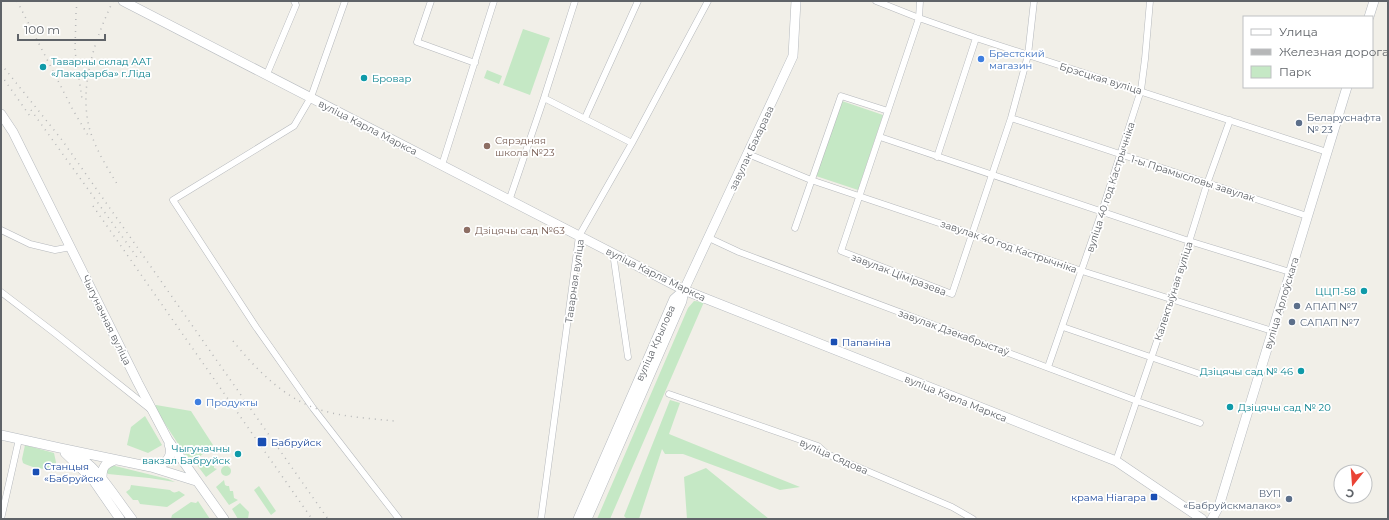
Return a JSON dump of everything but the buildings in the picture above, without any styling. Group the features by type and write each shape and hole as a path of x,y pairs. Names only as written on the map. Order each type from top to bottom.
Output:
{"main road":[{"name":"вуліца Карла Маркса","path":"123,1 684,290 1116,461 1202,519"},
{"name":"завулак Бахарава","path":"684,290 793,56 796,1"},
{"path":"1369,16 1374,1"},
{"name":"вуліца Арлоўскага","path":"1212,519 1219,506 1347,88"},
{"name":"Чыгуначная вуліца","path":"1,114 13,132 71,246 151,410 168,440 224,519"},
{"name":"вуліца Крылова","path":"578,519 674,299 684,290"},
{"name":"вуліца Крылова","path":"586,519 679,308 684,290"},
{"path":"1,435 151,467 196,481"},
{"path":"151,467 159,466 168,460 171,452 168,440"},
{"path":"60,448 93,480 120,519"},
{"path":"60,448 83,459 92,466 132,519"},
{"path":"102,479 103,467 107,462 115,460"}],"street":[{"path":"267,74 296,5 294,1"},
{"path":"345,1 311,97 294,126 173,200 256,327 308,400 399,519"},
{"path":"431,1 417,42 475,63"},
{"path":"442,165 494,1"},
{"path":"509,201 575,1"},
{"path":"585,118 638,1"},
{"name":"Таварная вуліца","path":"541,519 579,236 632,143 708,1"},
{"name":"Брэсцкая вуліца","path":"876,1 976,38 1141,90 1327,152"},
{"path":"859,196 919,18 920,1"},
{"name":"завулак Ціміразева","path":"859,196 841,251 952,294 1011,118 1028,55 1034,1"},
{"name":"вуліца 40 год Кастрычніка","path":"1048,367 1082,271 1141,90 1150,1"},
{"path":"937,157 976,38"},
{"path":"794,228 841,96 888,111"},
{"path":"544,98 632,143"},
{"name":"1-ы Прамысловы завулак","path":"1011,118 1307,216"},
{"name":"Калектыўная вуліца","path":"1116,461 1171,300 1207,184 1230,120"},
{"path":"880,137 1189,241 1290,272"},
{"name":"завулак 40 год Кастрычніка","path":"748,154 811,180 1082,271 1272,331"},
{"path":"1,230 30,244 55,250 71,246"},
{"name":"завулак Дзекабрыстаў","path":"709,238 747,255 1137,401 1200,423"},
{"path":"613,254 628,357"},
{"path":"1,292 151,410"},
{"path":"1063,327 1200,374"},
{"path":"128,392 134,390 138,383"},
{"name":"вуліца Сядова","path":"669,394 818,446 827,454 952,507 973,519"},
{"path":"1,519 19,439"}],"green space":[{"path":"523,29 550,38 530,95 503,85"},
{"path":"487,70 502,76 499,84 484,78"},
{"path":"842,101 883,115 858,190 816,176"},
{"path":"694,301 704,302 610,519 597,519 688,308"},
{"path":"670,400 680,403 669,434 800,487 780,490 683,454 665,454 662,449 639,519 627,519 624,516"},
{"path":"156,405 191,411 213,445 196,459 194,456 188,459 154,407"},
{"path":"145,416 162,445 148,453 127,445 131,427"},
{"path":"25,445 54,453 57,467 49,469 40,468 23,463 22,459"},
{"path":"206,458 211,465 214,466 214,468 217,469 206,477 197,465"},
{"path":"111,465 175,482 108,474 106,471"},
{"path":"224,466 228,466 230,467 230,475 224,476 221,473 221,469"},
{"path":"706,468 769,519 687,519 684,477"},
{"path":"224,480 225,485 229,486 230,491 233,491 234,498 238,500 229,505 216,487"},
{"path":"131,485 170,490 172,492 179,491 185,495 167,507 140,504 138,500 133,500 126,492 130,489"},
{"path":"259,486 276,511 271,515 254,490"},
{"path":"198,501 210,519 171,519 172,515 191,502 196,503"},
{"path":"240,503 249,512 248,519 238,519 232,509"}],"railway":[{"path":"17,1 73,110 89,137"},
{"path":"77,1 75,51 82,99"},
{"path":"113,1 100,31 90,62 87,79 86,111 89,127 95,143 119,187"},
{"path":"1,64 62,140 328,519"},
{"path":"1,75 32,119"},
{"path":"31,110 139,260"},
{"path":"93,206 312,519"},
{"path":"233,341 259,370 279,388 300,402 332,413 353,417 394,421"}],"place":[{"name":"Брестский магазин","path":"981,59"},
{"name":"Таварны склад ААТ «Лакафарба» г.Ліда","path":"43,67"},
{"name":"Бровар","path":"364,78"},
{"name":"Беларуснафта № 23","path":"1299,123"},
{"name":"Сярэдняя школа №23","path":"487,146"},
{"name":"Дзіцячы сад №63","path":"467,230"},
{"name":"ЦЦП-58","path":"1364,291"},
{"name":"АПАП №7","path":"1297,306"},
{"name":"САПАП №7","path":"1292,322"},
{"name":"Папаніна","path":"834,342"},
{"name":"Дзіцячы сад № 46","path":"1301,371"},
{"name":"Продукты","path":"198,402"},
{"name":"Дзіцячы сад № 20","path":"1230,407"},
{"name":"Бабруйск","path":"262,442"},
{"name":"Чыгуначны вакзал Бабруйск","path":"238,454"},
{"name":"Станцыя «Бабруйск»","path":"36,472"},
{"name":"крама Ніагара","path":"1154,497"},
{"name":"ВУП «Бабруйскмалако»","path":"1289,499"}]}
